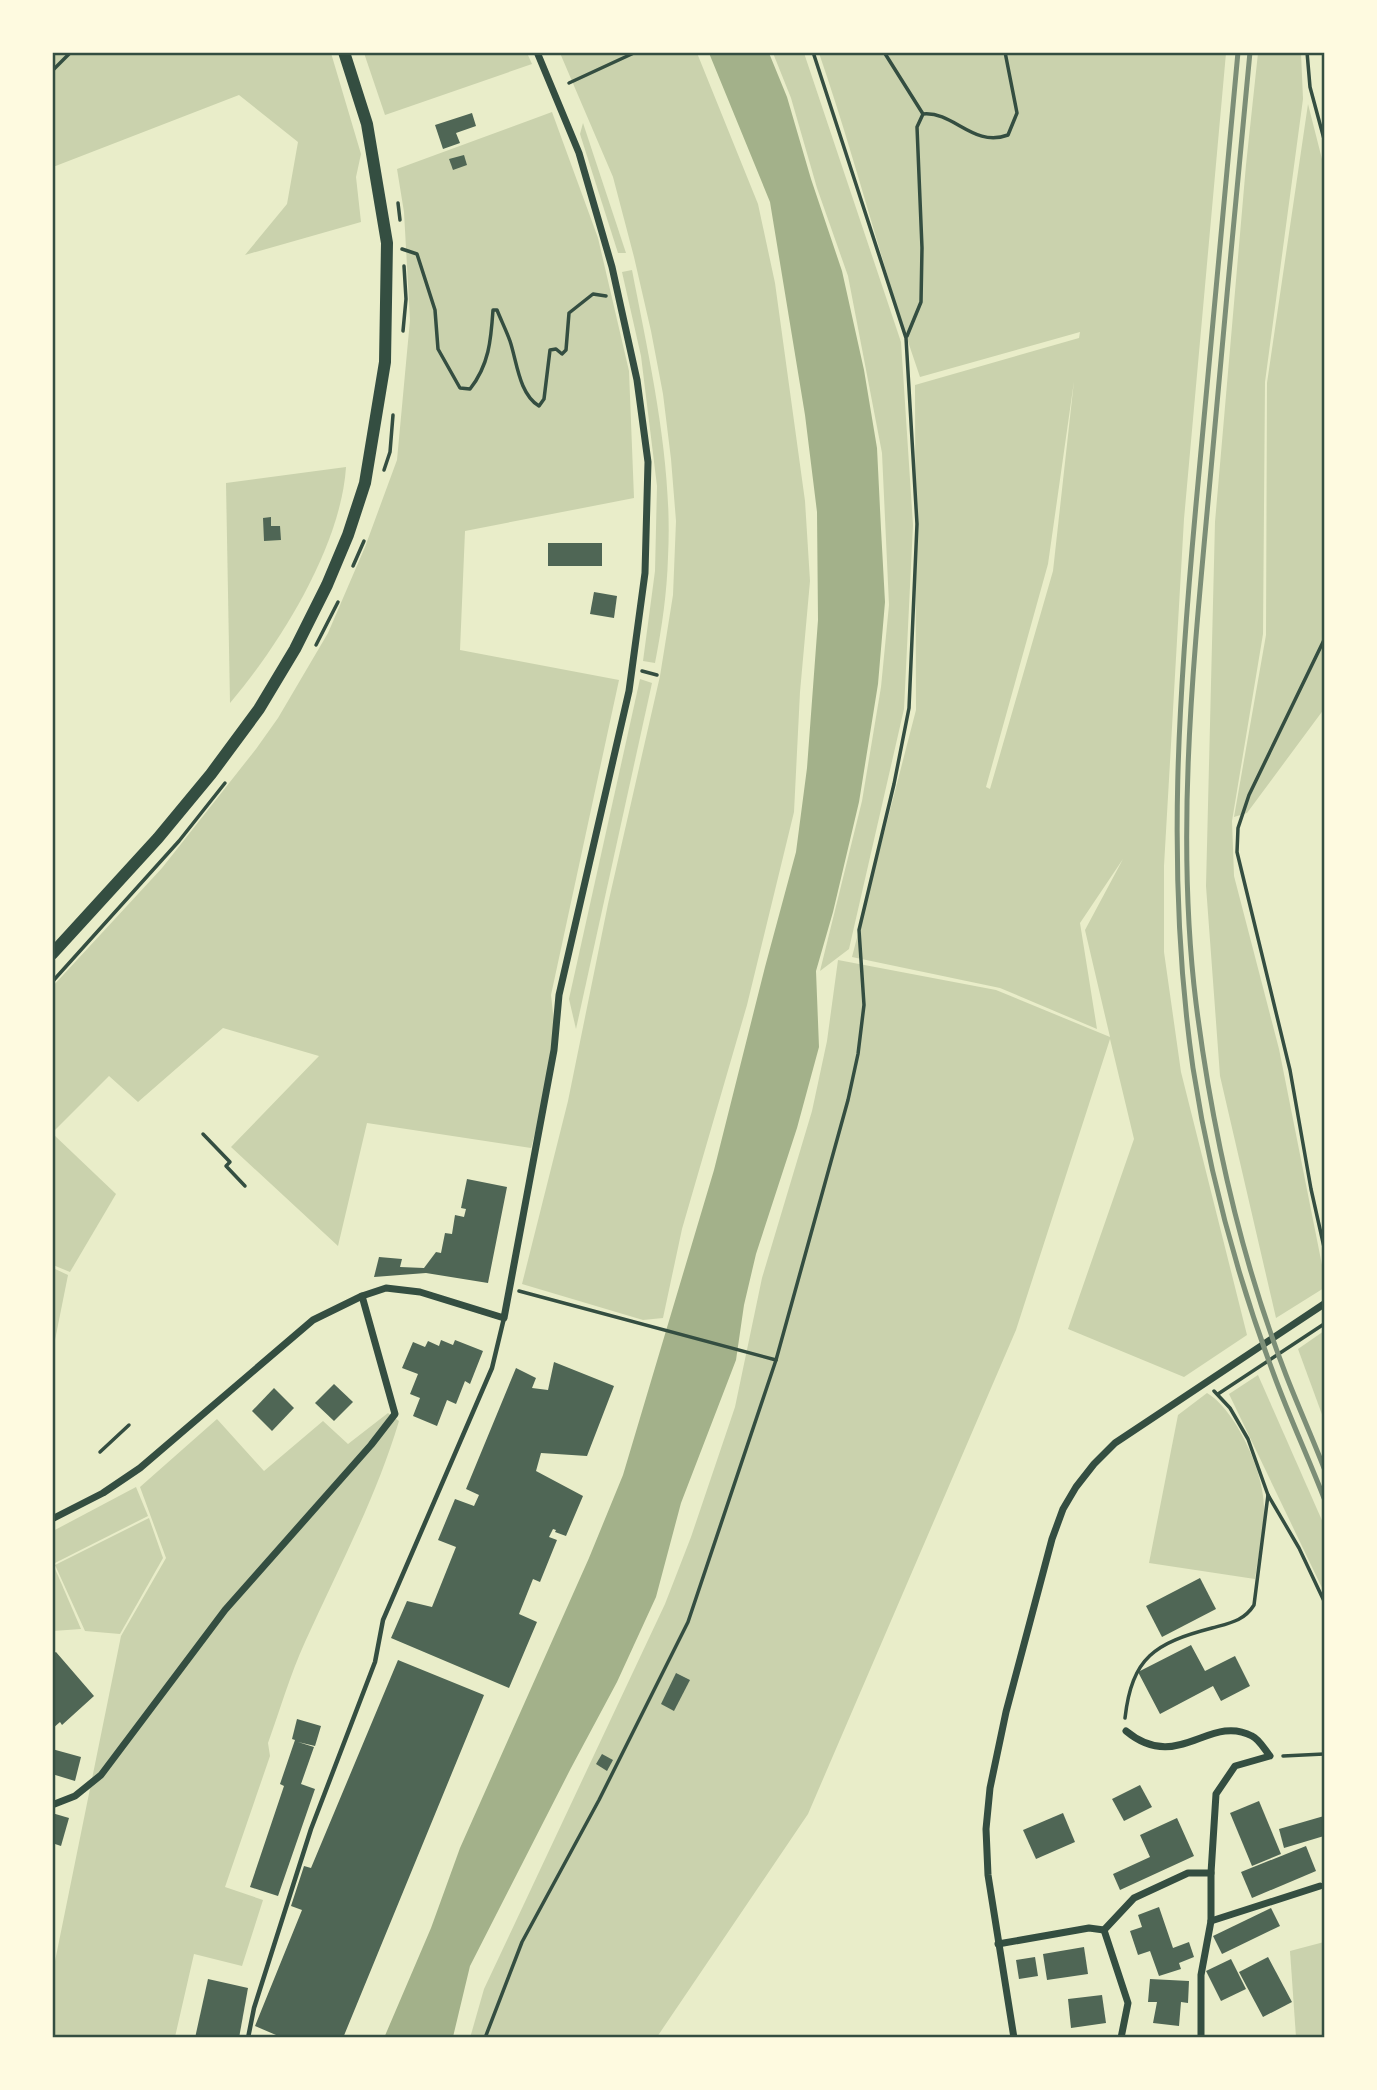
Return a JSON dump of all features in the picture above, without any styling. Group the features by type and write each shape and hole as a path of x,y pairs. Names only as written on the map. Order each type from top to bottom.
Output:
{"street":[{"path":"52,954 158,838 211,774 259,709 295,649 327,585 348,535 365,483 385,362 387,243 367,124 344,52"},
{"path":"52,1519 103,1493 140,1468 313,1320 362,1296 386,1288 420,1292 504,1318 554,1050 559,995 629,691 645,573 648,462 637,380 619,298 579,153 537,52"},
{"path":"52,1805 75,1796 102,1775 225,1610 371,1445 395,1414 362,1296"},
{"path":"1014,2038 988,1875 986,1829 990,1788 1006,1712 1052,1539 1070,1498 1094,1464 1115,1443 1325,1304"},
{"path":"1126,1731 1141,1743 1159,1748 1185,1744 1227,1730 1253,1736 1270,1756 1235,1766 1216,1794 1211,1922 1201,1975 1201,2038"},
{"path":"1104,1930 1134,1898 1188,1873 1211,1872"},
{"path":"1211,1922 1320,1886"},
{"path":"999,1944 1089,1928 1104,1930"},
{"path":"1104,1930 1128,2003 1121,2038"}],"lane":[{"path":"248,2038 254,2008 311,1829 375,1662 383,1620 492,1368 504,1318"}],"path":[{"path":"52,71 72,52"},
{"path":"569,83 636,52"},
{"path":"485,2038 522,1942 688,1622 776,1360 845,1113 858,1054 864,1005 859,930 909,708 917,524 906,338 813,52"},
{"path":"884,52 923,114"},
{"path":"923,114 935,113 970,133 991,139 1008,135 1017,113 1004,52"},
{"path":"1307,52 1310,87 1325,139"},
{"path":"906,338 920,302 922,248 917,127 923,114"},
{"path":"397,200 401,225"},
{"path":"402,237 406,299 402,337"},
{"path":"387,243 417,254 435,310 438,349 460,388 470,389 482,374 491,335 493,310 497,310 519,375 532,401 540,406 544,399 551,350 556,349 562,354 566,350 569,313 593,293 619,298"},
{"path":"383,476 390,452 394,414"},
{"path":"352,570 365,536"},
{"path":"313,651 341,594"},
{"path":"1325,640 1249,795 1238,828 1237,852 1290,1070 1311,1189 1325,1247"},
{"path":"52,982 180,841 226,783"},
{"path":"203,1133 230,1162 226,1166 245,1186"},
{"path":"510,1289 776,1360"},
{"path":"1218,1394 1325,1324"},
{"path":"1206,1384 1230,1408 1248,1439 1268,1495 1299,1548 1325,1601"},
{"path":"100,1452 130,1425"},
{"path":"1126,1731 1124,1717 1133,1676 1146,1658 1187,1635 1247,1617 1254,1605 1268,1495"},
{"path":"1270,1756 1325,1755"}],"shaded area":[{"path":"53,53 331,53 361,154 356,177 361,222 245,255 287,204 298,142 239,95 53,167"},
{"path":"364,53 527,53 532,64 385,115"},
{"path":"560,53 697,53 758,204 775,283 805,501 810,581 800,692 794,812 747,1005 682,1229 663,1318 643,1320 522,1284 568,1101 608,904 660,676 673,595 676,521 663,394 634,257 613,177"},
{"path":"709,53 769,53 787,97 842,271 864,370 877,448 885,602 878,684 859,802 816,971 819,1047 797,1128 756,1254 744,1305 736,1360 681,1503 656,1597 617,1682 470,1966 453,2037 384,2038 431,1928 460,1848 623,1475 714,1170 796,852 807,768 818,620 817,512 805,415 770,202"},
{"path":"773,53 804,53 901,342 913,525 904,709 849,949 820,971 862,801 881,687 889,605 882,453 848,276 817,188 791,98"},
{"path":"819,53 1226,53 1184,519 1164,866 1164,952 1181,1072 1247,1335 1184,1377 1068,1329 1134,1139 1110,1039 1016,1330 808,1814 657,2037 470,2038 484,1989 665,1604 691,1537 735,1407 762,1278 812,1111 827,1041 838,960 996,990 1110,1037 1085,930 1123,859 1080,923 1097,1029 1000,988 852,957 916,710 915,385 1079,338 1080,332 920,377","holes":["1074,381 1053,571 990,789 986,787 1048,564"]},
{"path":"1258,53 1301,53 1303,99 1265,382 1263,634 1232,821 1234,876 1279,1049 1324,1275 1324,1288 1276,1318 1220,1076 1206,886 1215,522"},
{"path":"1308,104 1324,167 1324,709 1247,813 1234,817 1266,635 1267,383"},
{"path":"552,112 598,238 629,371 634,498 465,531 460,650 619,680 551,995 557,1049 531,1148 367,1123 338,1246 231,1147 319,1056 223,1028 138,1102 109,1076 53,1132 52,987 162,868 256,749 278,718 328,633 365,547 397,460 410,320 404,212 397,169"},
{"path":"583,123 626,253 618,253 580,134"},
{"path":"632,270 659,413 667,485 667,570 664,610 655,663 643,661 655,571 657,486 641,356 622,272"},
{"path":"346,467 342,497 333,529 305,593 269,652 230,703 226,483"},
{"path":"640,679 652,683 576,1029 569,999"},
{"path":"53,1134 116,1194 70,1272 53,1265"},
{"path":"53,1268 68,1275 53,1350"},
{"path":"1324,1331 1324,1420 1298,1349"},
{"path":"1258,1375 1324,1525 1324,1592 1229,1394"},
{"path":"1207,1393 1218,1401 1238,1428 1260,1478 1264,1517 1255,1579 1149,1563 1178,1415"},
{"path":"388,1413 399,1421 390,1450 368,1506 295,1667 268,1743 270,1756 225,1887 263,1900 242,1966 194,1954 175,2037 53,2038 53,1971 121,1636 166,1558 140,1487 217,1419 264,1471 323,1421 348,1444"},
{"path":"136,1487 148,1516 53,1564 53,1531"},
{"path":"149,1518 163,1558 120,1634 85,1631 55,1565"},
{"path":"53,1564 81,1629 53,1631"},
{"path":"1324,1942 1324,2037 1296,2037 1290,1951"}],"building":[{"path":"472,113 476,126 456,133 460,143 443,149 435,125"},
{"path":"464,155 467,165 453,170 449,159"},
{"path":"271,517 271,526 280,526 281,540 264,541 263,518"},
{"path":"548,543 602,543 602,566 548,566"},
{"path":"594,592 617,596 614,618 590,614"},
{"path":"467,1179 507,1187 488,1283 426,1273 374,1277 379,1257 402,1259 400,1267 424,1268 436,1252 441,1253 445,1233 452,1234 455,1215 464,1217 466,1209 461,1208"},
{"path":"441,1340 453,1345 455,1340 483,1351 470,1384 465,1381 456,1404 447,1400 437,1426 413,1416 420,1398 410,1394 418,1374 402,1368 413,1342 425,1347 428,1341 439,1346"},
{"path":"554,1362 614,1386 587,1456 541,1453 536,1471 583,1496 566,1536 553,1529 549,1537 557,1540 540,1582 533,1579 519,1614 537,1622 509,1688 391,1638 407,1601 432,1607 456,1547 438,1540 455,1499 474,1506 479,1495 466,1489 516,1368 536,1378 532,1388 548,1390"},
{"path":"334,1384 353,1402 334,1421 315,1403"},
{"path":"274,1388 294,1408 272,1431 252,1411"},
{"path":"1200,1578 1216,1609 1162,1637 1146,1606"},
{"path":"1191,1645 1205,1671 1235,1656 1250,1686 1221,1701 1213,1686 1160,1714 1138,1672"},
{"path":"56,1652 94,1696 62,1725 60,1722 52,1729 52,1654"},
{"path":"398,1660 484,1695 343,2038 283,2038 255,2026 302,1910 291,1906 304,1866 311,1868"},
{"path":"676,1673 690,1680 674,1711 661,1704"},
{"path":"297,1719 321,1726 315,1746 298,1742 314,1747 301,1784 315,1789 278,1896 250,1887 284,1786 280,1784 295,1740 292,1739"},
{"path":"52,1749 81,1757 75,1781 52,1774"},
{"path":"602,1754 613,1760 607,1771 596,1764"},
{"path":"1140,1785 1152,1807 1124,1821 1112,1799"},
{"path":"1259,1801 1281,1854 1252,1866 1230,1813"},
{"path":"52,1813 69,1818 61,1846 52,1843"},
{"path":"1063,1813 1075,1842 1036,1859 1023,1830"},
{"path":"1324,1816 1324,1836 1284,1848 1279,1829"},
{"path":"1177,1818 1194,1856 1120,1890 1113,1874 1150,1857 1140,1835"},
{"path":"1306,1846 1316,1871 1252,1898 1241,1872"},
{"path":"1159,1907 1173,1948 1189,1942 1194,1957 1179,1963 1181,1969 1159,1976 1150,1951 1138,1955 1130,1931 1142,1927 1138,1915"},
{"path":"1271,1908 1280,1926 1222,1954 1213,1936"},
{"path":"1084,1947 1088,1974 1047,1980 1043,1954"},
{"path":"1035,1957 1038,1976 1019,1979 1016,1960"},
{"path":"1268,1957 1292,2002 1263,2017 1239,1972"},
{"path":"1231,1959 1246,1989 1221,2001 1206,1971"},
{"path":"208,1979 248,1988 239,2038 195,2038"},
{"path":"1150,1979 1189,1981 1188,2003 1181,2002 1179,2026 1153,2023 1157,2002 1148,2002"},
{"path":"1102,1995 1106,2023 1071,2028 1068,1999"}],"railway":[{"path":"1238,52 1180,709 1177,852 1179,924 1193,1068 1207,1146 1226,1223 1261,1338 1324,1498"},
{"path":"1250,52 1192,697 1187,819 1190,942 1210,1098 1230,1192 1270,1330 1324,1468"}]}
